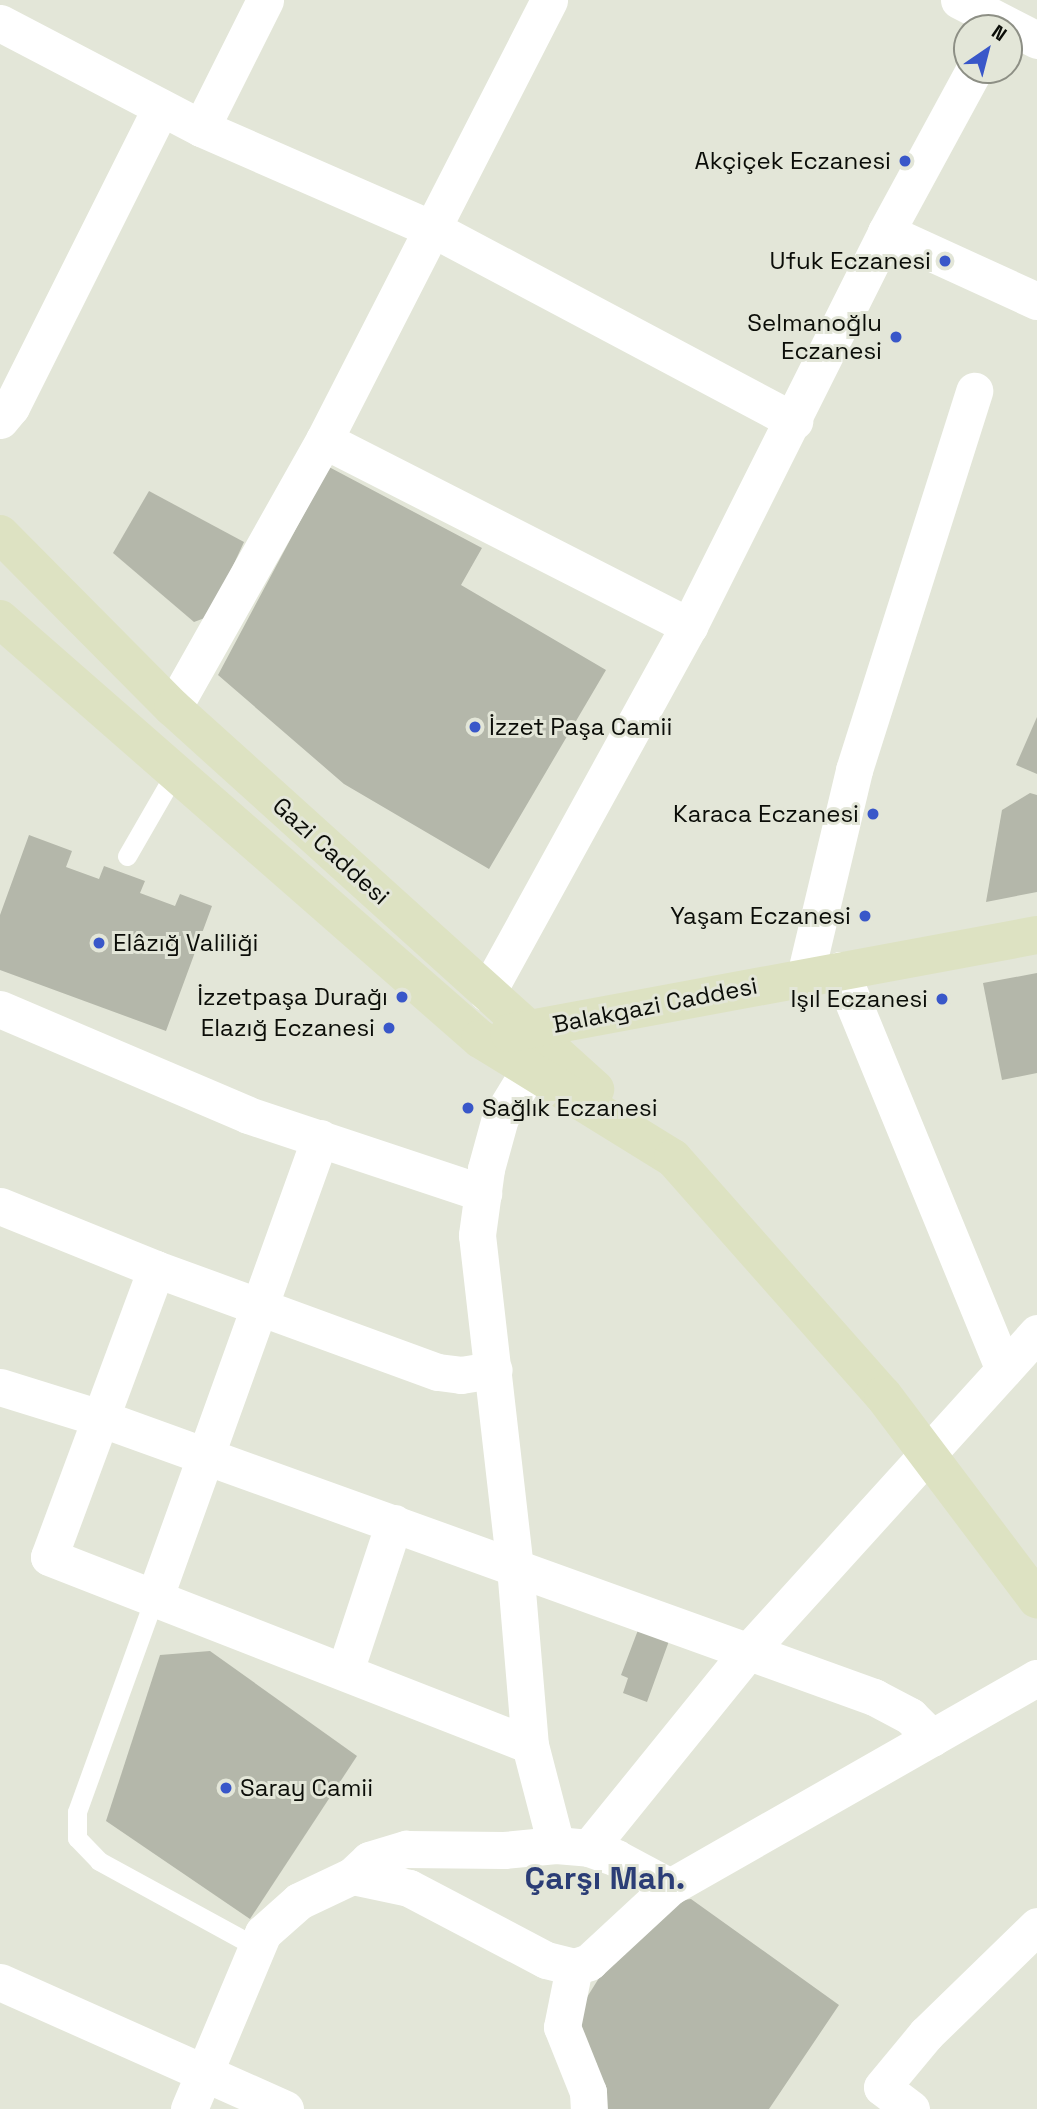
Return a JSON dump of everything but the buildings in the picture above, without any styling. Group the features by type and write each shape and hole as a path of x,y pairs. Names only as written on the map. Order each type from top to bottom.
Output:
{"main road":[{"name":"Gazi Caddesi","path":"0,534 173,708 673,1158"},
{"path":"0,620 480,1039 673,1158 883,1395 1037,1600"},
{"name":"Balakgazi Caddesi","path":"480,1039 822,973 1037,935"}],"street":[{"path":"201,128 265,0"},
{"path":"173,708 324,440 435,230 549,0"},
{"path":"960,0 995,14"},
{"path":"0,23 201,128 435,230 794,421"},
{"path":"487,993 689,626 794,421 886,232 966,84"},
{"path":"0,420 11,407 161,107"},
{"path":"886,232 1037,301"},
{"path":"974,391 854,770 822,973 1004,1370"},
{"path":"324,440 689,626"},
{"path":"0,1009 248,1115 483,1193"},
{"path":"530,1069 500,1118 483,1193 477,1235 515,1567 530,1745 573,1847"},
{"path":"154,1600 263,1307 320,1138"},
{"path":"0,1206 156,1269 438,1372 461,1375 494,1370"},
{"path":"156,1269 48,1557 530,1745"},
{"path":"573,1847 1037,1334"},
{"path":"0,1387 100,1418 394,1523 892,1706 932,1738"},
{"path":"345,1671 394,1523"},
{"path":"352,1876 409,1888 546,1960 574,1967 595,1957 670,1887 1037,1678"},
{"path":"189,2109 254,1946 278,1918 299,1901 352,1876 369,1860 407,1849 504,1850 573,1847 670,1887"},
{"path":"911,2109 882,2087 926,2034 1037,1926"},
{"path":"574,1967 562,2027 588,2092 589,2109"},
{"path":"0,1982 285,2109"}],"lane":[{"path":"127,856 176,773"},
{"path":"154,1600 77,1812 78,1838 99,1861 254,1946"}],"place":[{"name":"Akçiçek Eczanesi","path":"905,161"},
{"name":"Ufuk Eczanesi","path":"945,261"},
{"name":"Selmanoğlu Eczanesi","path":"896,337"},
{"name":"İzzet Paşa Camii","path":"475,727"},
{"name":"Karaca Eczanesi","path":"873,814"},
{"name":"Yaşam Eczanesi","path":"865,916"},
{"name":"Elâzığ Valiliği","path":"99,943"},
{"name":"İzzetpaşa Durağı","path":"402,997"},
{"name":"Işıl Eczanesi","path":"942,999"},
{"name":"Elazığ Eczanesi","path":"389,1028"},
{"name":"Sağlık Eczanesi","path":"468,1108"},
{"name":"Saray Camii","path":"226,1788"}],"district":[{"name":"Çarşı Mah.","path":"605,1878"}]}
